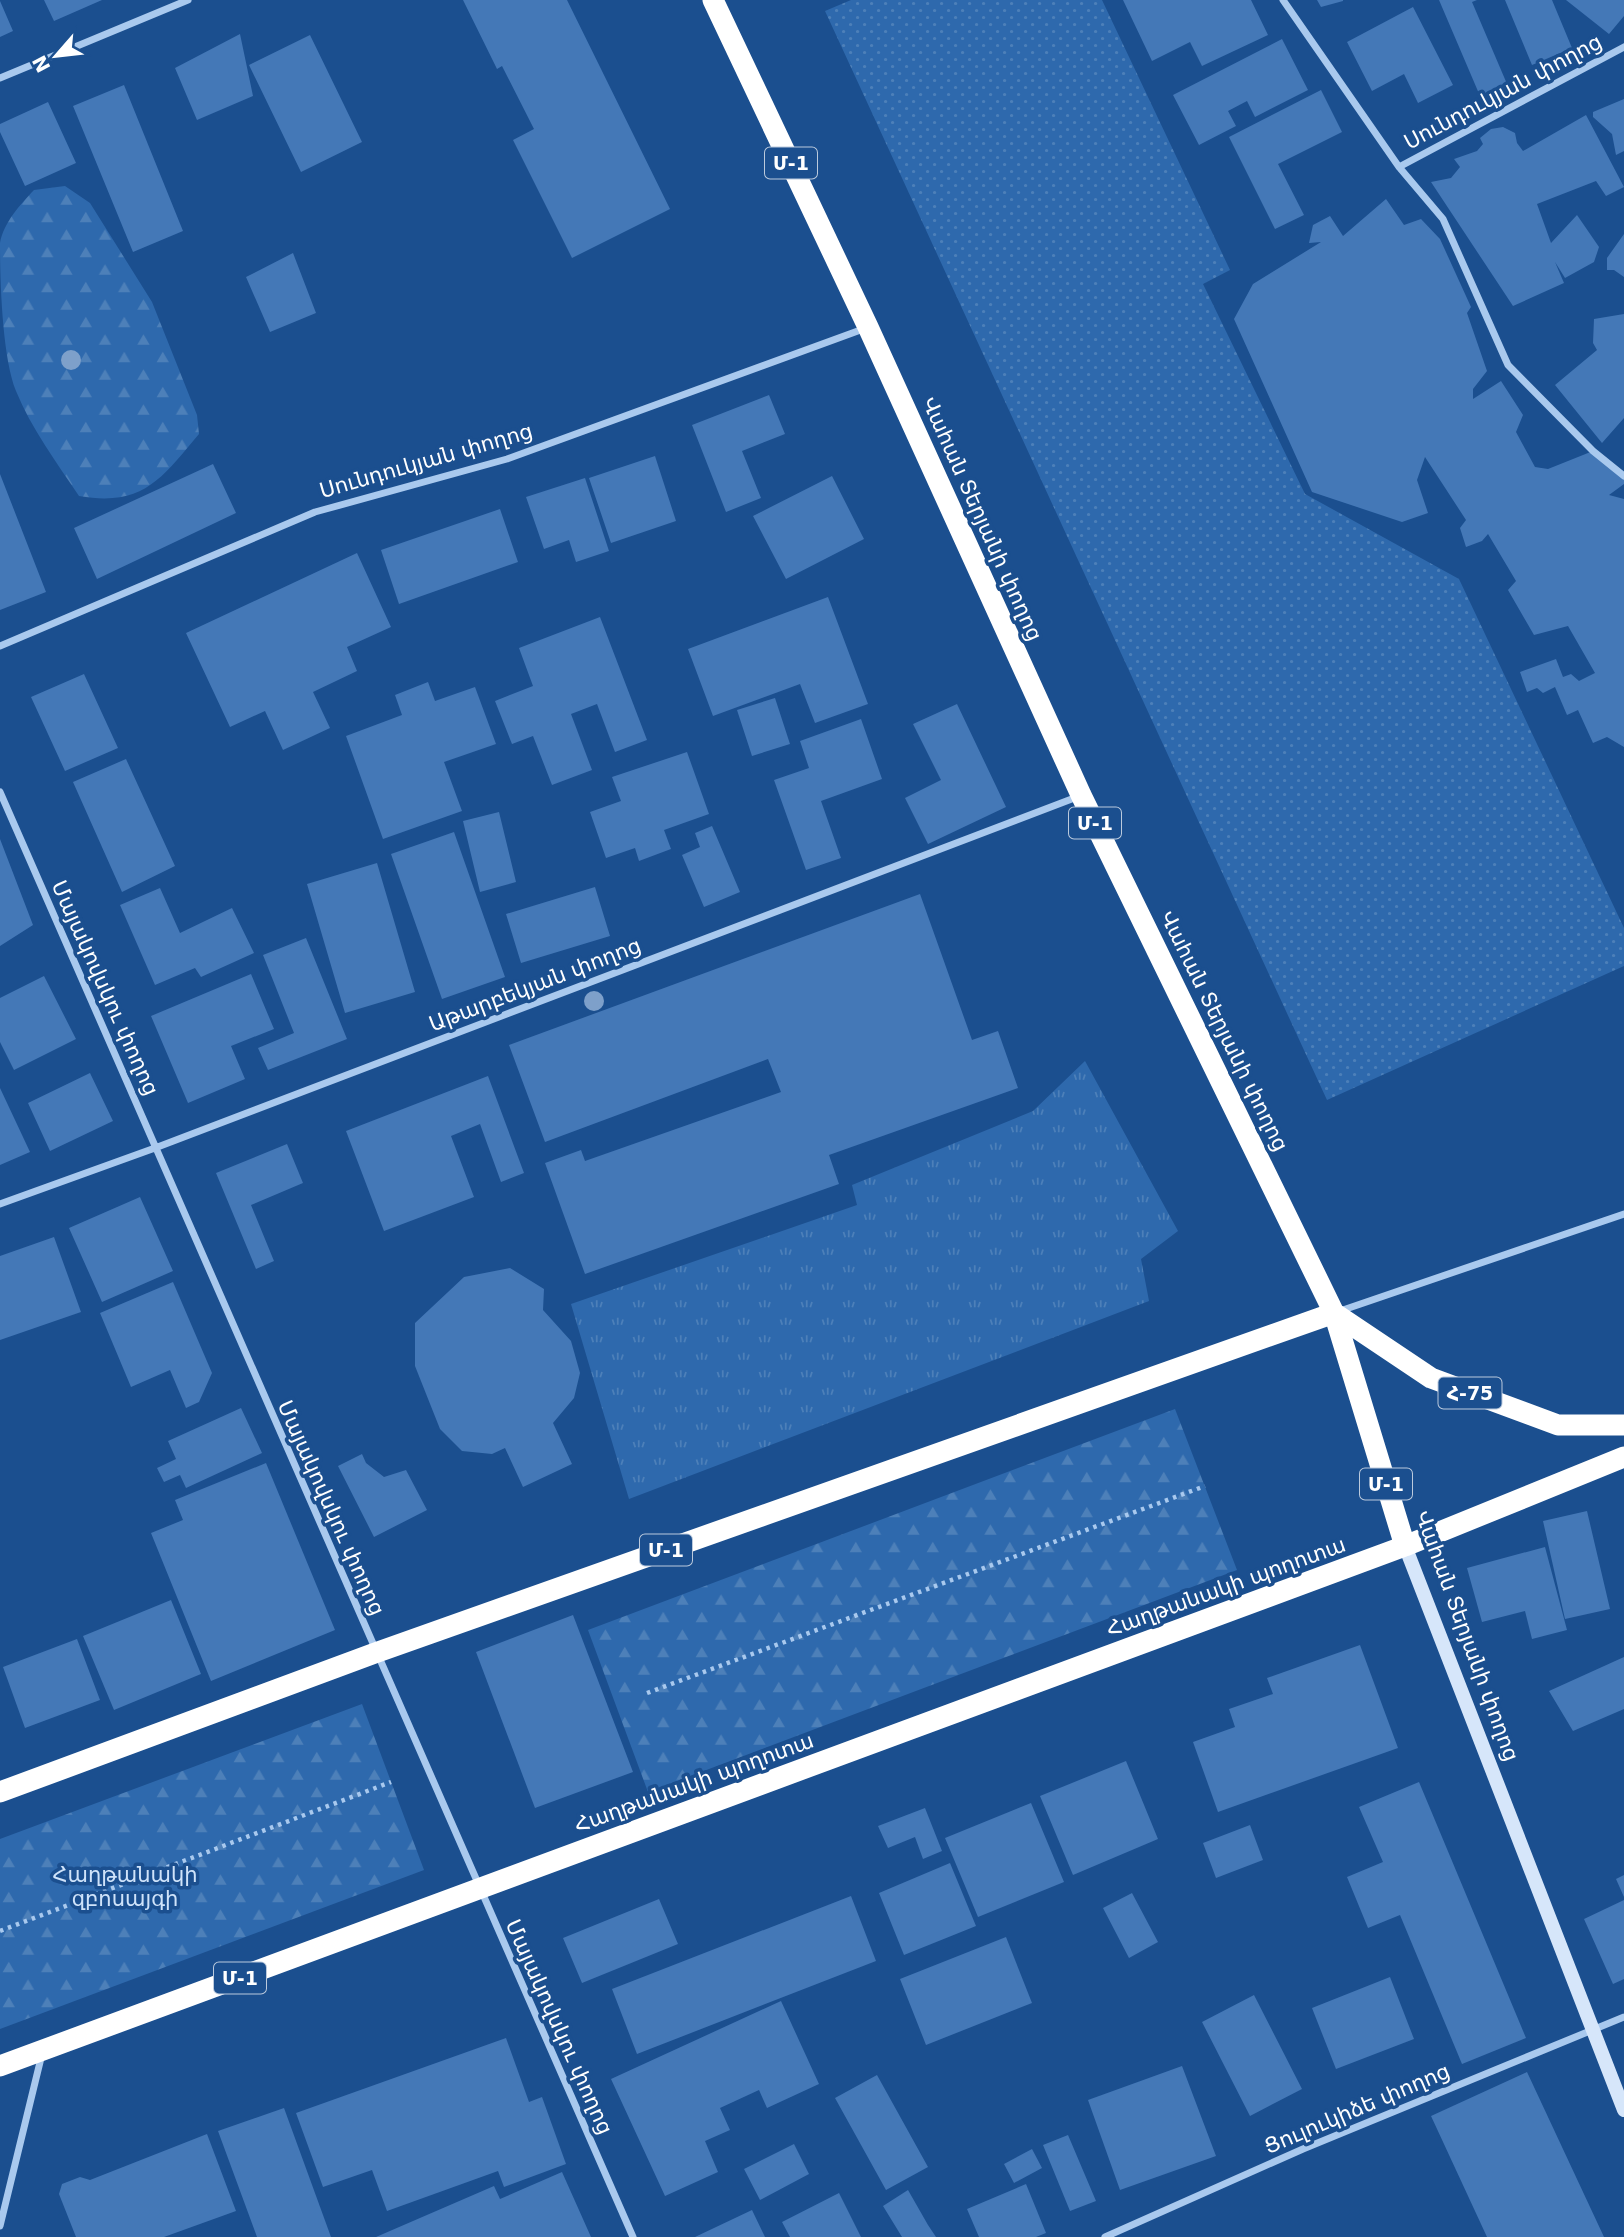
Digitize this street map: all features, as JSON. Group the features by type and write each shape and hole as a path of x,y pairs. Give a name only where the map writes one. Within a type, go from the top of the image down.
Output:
{"highway":[{"name":"Վահան Տերյանի փողոց","path":"713,0 868,327 1081,795 1334,1313 1405,1546"},
{"name":"Հ-75","path":"1334,1313 1432,1378 1558,1425 1624,1425"},
{"name":"Մ-1","path":"0,1792 375,1653 1334,1313"},
{"name":"Հաղթանակի պողոտա","path":"0,2066 1405,1546 1624,1457"}],"street":[{"path":"0,78 188,0"},
{"path":"1283,0 1399,167 1443,219 1508,365 1593,451 1624,476"},
{"name":"Սունդուկյան փողոց","path":"1399,167 1624,47"},
{"name":"Սունդուկյան փողոց","path":"0,646 315,512 507,459 868,327"},
{"name":"Մայակովսկու փողոց","path":"0,792 633,2237"},
{"name":"Աթարբեկյան փողոց","path":"0,1204 155,1148 1081,795"},
{"path":"1334,1313 1624,1214"},
{"name":"Վահան Տերյանի փողոց","path":"1405,1546 1591,2031 1624,2110"},
{"name":"Ցուլուկիձե փողոց","path":"1105,2237 1303,2149 1624,2017"},
{"path":"0,2226 43,2050"}],"path":[{"path":"647,1693 1205,1486"},
{"path":"0,1931 391,1782"}],"green space":[{"path":"851,0 1102,0 1230,270 1203,284 1305,494 1459,579 1624,928 1624,966 1327,1100 825,11"},
{"path":"65,186 90,203 152,302 197,415 199,434 173,464 149,486 119,497 79,496 29,418 11,376 1,297 2,235 13,214 34,190"},
{"path":"1085,1061 1178,1231 1141,1259 1149,1301 629,1499 571,1304 857,1205 852,1185 1033,1111"},
{"path":"1175,1409 1237,1570 648,1792 588,1630"},
{"name":"Հաղթանակի զբոսայգի","path":"362,1704 424,1870 0,2029 0,1839"}],"building":[{"path":"44,0 102,0 54,21"},
{"path":"463,0 567,0 670,209 572,258 513,140 534,129 502,66 497,69"},
{"path":"1123,0 1251,0 1268,35 1202,66 1190,42 1152,61"},
{"path":"1317,0 1343,0 1343,1 1321,7"},
{"path":"1439,0 1477,0 1472,2 1510,91 1483,103"},
{"path":"1505,0 1552,0 1572,48 1532,65"},
{"path":"1566,0 1624,0 1624,16 1609,34"},
{"path":"0,1 13,31 0,37"},
{"path":"1413,7 1453,85 1418,103 1404,74 1372,91 1347,42"},
{"path":"240,34 253,96 197,120 175,68"},
{"path":"310,35 362,142 301,172 249,65"},
{"path":"1282,39 1308,90 1255,117 1247,101 1228,111 1236,126 1199,145 1173,95"},
{"path":"124,85 183,231 133,252 73,106"},
{"path":"1321,90 1342,132 1278,164 1304,215 1275,229 1229,137"},
{"path":"1624,99 1624,151 1616,155 1612,134 1593,117 1593,112"},
{"path":"48,102 76,163 25,186 0,132 0,124"},
{"path":"1586,115 1624,187 1606,196 1596,181 1537,204 1551,243 1577,215 1599,247 1594,262 1565,278 1555,262 1564,283 1513,306 1431,182 1451,178 1460,167 1454,159 1477,151 1483,144 1480,138 1491,129 1503,127 1515,133 1517,143 1523,151"},
{"path":"1386,199 1404,225 1421,219 1440,239 1471,307 1467,313 1487,371 1473,389 1473,399 1501,381 1523,415 1516,432 1535,467 1548,469 1593,451 1624,476 1624,484 1609,495 1624,499 1624,747 1607,737 1593,743 1578,710 1567,715 1555,687 1543,693 1537,688 1527,692 1520,672 1556,659 1563,677 1571,674 1579,681 1595,673 1568,626 1534,635 1508,590 1516,581 1488,534 1482,541 1466,547 1460,528 1466,520 1425,457 1417,480 1428,513 1402,522 1312,492 1234,319 1253,284 1321,242 1309,243 1313,225 1330,216 1343,236"},
{"path":"1624,234 1624,277 1614,270 1607,270 1607,258"},
{"path":"293,253 316,313 270,332 246,277"},
{"path":"1624,314 1624,418 1602,443 1555,385 1597,350 1593,343 1594,319"},
{"path":"769,395 785,434 742,451 761,498 726,512 692,425"},
{"path":"655,456 676,521 611,543 589,478"},
{"path":"213,464 236,513 97,579 74,528"},
{"path":"0,474 46,592 0,610"},
{"path":"832,476 864,539 786,579 753,516"},
{"path":"585,478 609,551 576,562 569,540 544,549 526,497"},
{"path":"500,509 518,562 399,604 381,550"},
{"path":"357,553 391,627 347,647 357,671 313,692 330,728 283,750 265,711 230,727 186,633"},
{"path":"828,597 868,704 815,723 800,684 713,716 688,649"},
{"path":"600,617 647,740 615,752 597,704 571,714 592,770 552,785 533,736 512,744 495,701 533,686 519,648"},
{"path":"84,674 118,748 65,771 31,697"},
{"path":"428,682 435,701 475,687 496,744 444,762 462,811 383,839 346,736 402,715 395,695"},
{"path":"775,698 790,744 752,756 737,710"},
{"path":"957,704 1006,807 928,844 905,798 941,780 913,724"},
{"path":"861,719 882,779 821,801 841,858 806,870 774,780 809,768 800,741"},
{"path":"687,752 709,814 664,830 671,849 639,861 635,848 606,858 590,812 621,801 612,777"},
{"path":"126,759 175,866 122,892 73,782"},
{"path":"499,812 516,882 480,892 463,821"},
{"path":"712,826 740,892 704,907 682,855 700,847 695,833"},
{"path":"454,832 505,977 442,999 391,854"},
{"path":"0,839 33,925 0,946"},
{"path":"377,863 415,992 345,1013 307,884"},
{"path":"595,887 610,936 521,963 506,914"},
{"path":"160,888 180,933 232,908 254,953 201,977 195,968 155,985 120,905"},
{"path":"920,894 972,1040 998,1031 1018,1088 829,1155 839,1184 585,1274 545,1163 581,1150 585,1161 781,1092 768,1059 545,1142 509,1045"},
{"path":"306,938 347,1039 268,1070 258,1048 294,1033 263,955"},
{"path":"251,974 274,1029 231,1046 245,1079 188,1103 151,1016"},
{"path":"44,976 76,1039 14,1070 0,1042 0,998"},
{"path":"90,1073 113,1121 50,1151 28,1103"},
{"path":"488,1076 524,1173 501,1182 480,1124 451,1136 474,1197 384,1231 346,1131"},
{"path":"0,1088 30,1152 0,1165"},
{"path":"287,1144 303,1183 251,1205 274,1261 256,1269 216,1173"},
{"path":"140,1197 173,1271 102,1302 69,1228"},
{"path":"54,1237 81,1312 0,1340 0,1256"},
{"path":"510,1268 544,1289 543,1310 571,1341 580,1373 574,1398 553,1423 572,1464 523,1487 505,1448 492,1454 462,1451 440,1429 415,1366 415,1323 464,1277"},
{"path":"173,1282 212,1373 199,1402 186,1408 170,1370 131,1387 100,1313"},
{"path":"241,1408 262,1453 186,1488 180,1475 164,1482 157,1468 176,1459 168,1441"},
{"path":"362,1454 366,1463 384,1477 406,1470 427,1510 374,1537 338,1466"},
{"path":"266,1463 335,1630 211,1681 151,1533 183,1520 175,1500"},
{"path":"1587,1511 1610,1609 1565,1619 1543,1521"},
{"path":"1545,1547 1567,1630 1532,1639 1525,1611 1482,1622 1467,1568"},
{"path":"171,1600 201,1674 114,1710 83,1636"},
{"path":"573,1615 633,1772 535,1808 476,1652"},
{"path":"77,1639 100,1700 25,1728 3,1667"},
{"path":"1360,1645 1398,1748 1218,1812 1193,1742 1235,1727 1229,1709 1273,1694 1267,1678"},
{"path":"1624,1657 1624,1709 1573,1731 1549,1691"},
{"path":"1126,1761 1158,1839 1073,1875 1040,1796"},
{"path":"1419,1782 1526,2038 1462,2064 1400,1915 1368,1928 1347,1877 1383,1862 1359,1807"},
{"path":"1031,1803 1064,1882 978,1917 945,1838"},
{"path":"925,1808 942,1851 923,1859 915,1837 888,1848 878,1826"},
{"path":"1250,1825 1263,1860 1216,1878 1203,1843"},
{"path":"950,1863 976,1926 904,1955 879,1893"},
{"path":"1624,1875 1624,1897 1616,1879"},
{"path":"1132,1893 1158,1942 1129,1958 1103,1908"},
{"path":"851,1896 876,1961 637,2054 612,1989"},
{"path":"659,1899 678,1944 582,1983 563,1938"},
{"path":"1624,1900 1624,1979 1613,1984 1584,1919"},
{"path":"1006,1937 1032,2003 926,2045 900,1979"},
{"path":"1390,1977 1414,2039 1336,2069 1312,2008"},
{"path":"1254,1995 1302,2089 1250,2116 1202,2022"},
{"path":"781,2001 819,2084 767,2108 759,2090 720,2108 730,2130 705,2141 718,2172 665,2196 611,2079"},
{"path":"506,2038 529,2102 542,2097 566,2164 504,2187 498,2171 387,2211 372,2170 323,2187 296,2113"},
{"path":"1182,2066 1216,2156 1120,2190 1088,2100"},
{"path":"1527,2072 1604,2237 1487,2237 1431,2116"},
{"path":"877,2075 928,2167 886,2190 835,2098"},
{"path":"284,2108 331,2237 257,2237 218,2131"},
{"path":"207,2134 236,2211 164,2237 76,2237 59,2194 62,2184 80,2177 90,2180"},
{"path":"1068,2135 1096,2201 1070,2211 1043,2145"},
{"path":"794,2144 809,2174 760,2200 744,2169"},
{"path":"1032,2149 1042,2168 1014,2183 1004,2164"},
{"path":"562,2172 591,2237 376,2237 494,2186 500,2199"},
{"path":"1026,2184 1046,2233 1036,2237 979,2237 967,2209"},
{"path":"908,2190 936,2237 902,2237 883,2206"},
{"path":"839,2193 861,2237 790,2237 782,2222"},
{"path":"752,2210 765,2237 695,2237"}]}
